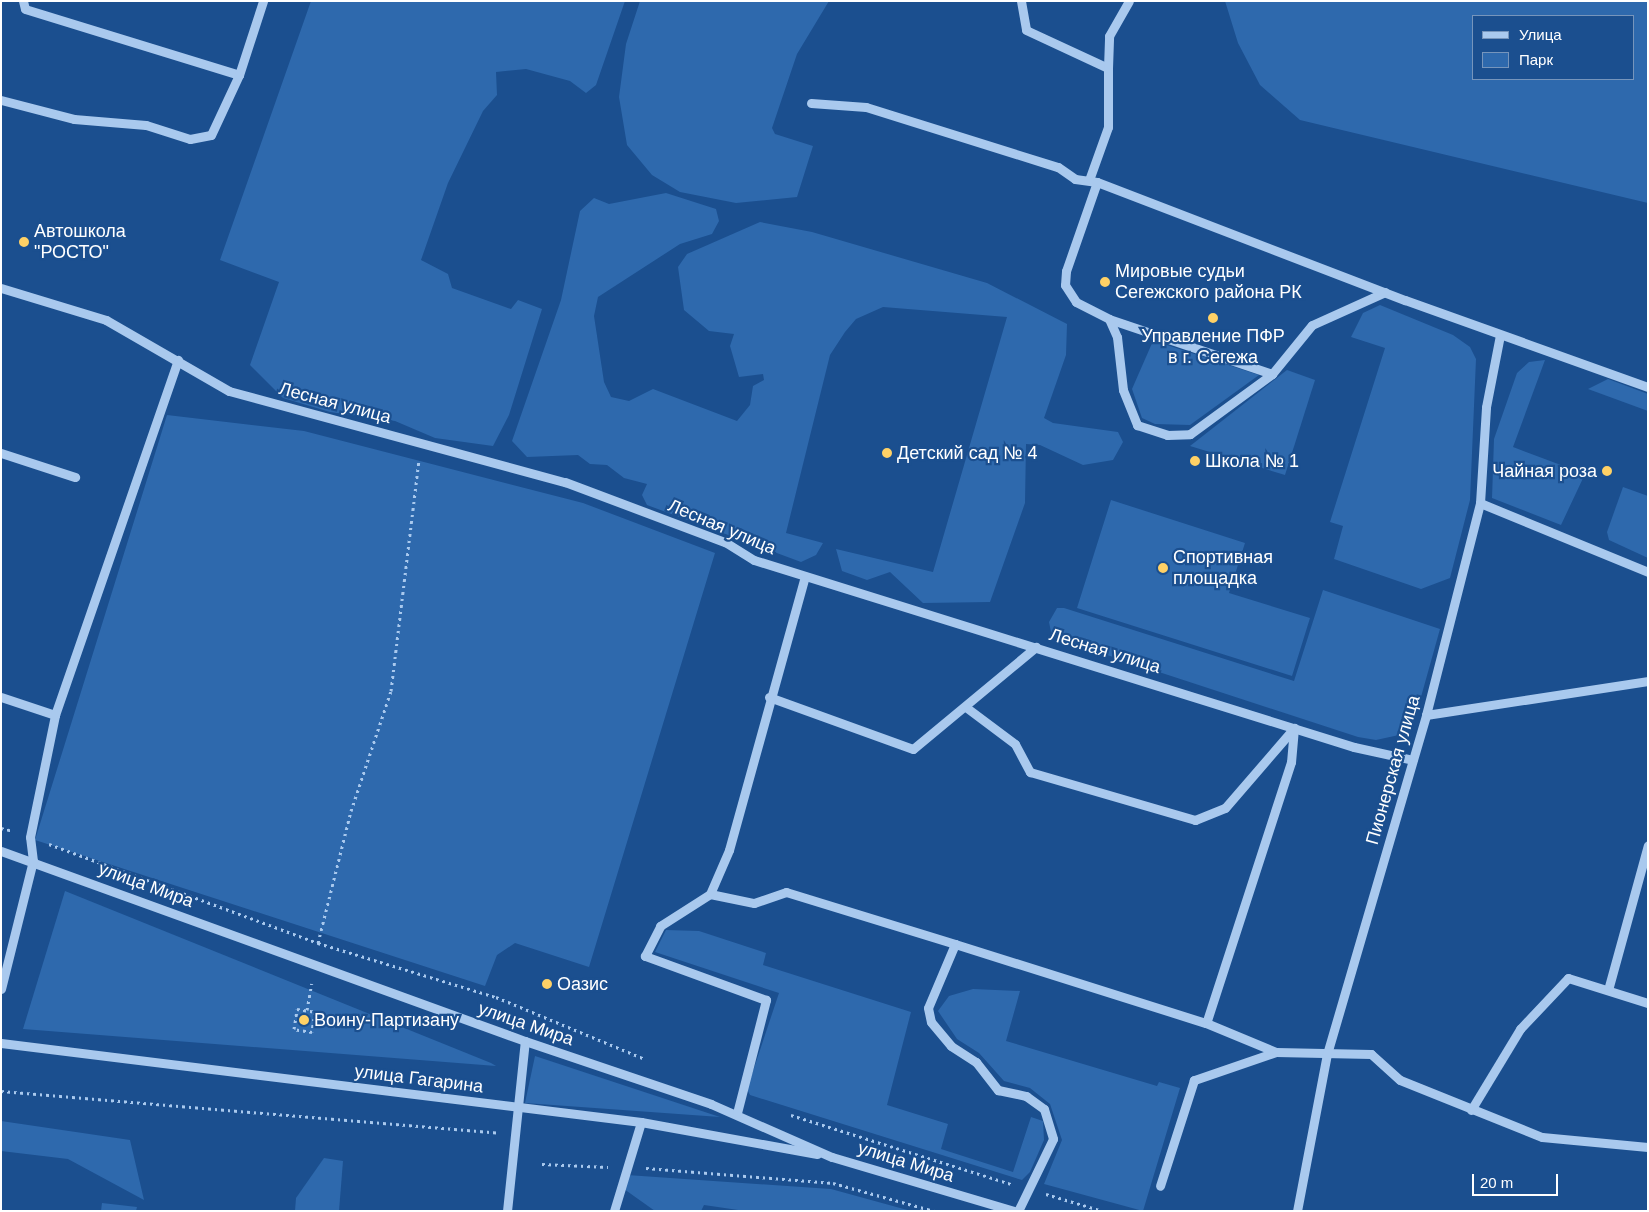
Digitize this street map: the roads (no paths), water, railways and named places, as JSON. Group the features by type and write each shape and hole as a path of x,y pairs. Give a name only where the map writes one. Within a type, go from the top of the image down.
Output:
{"street":[{"path":"23,1 25,9 239,75"},
{"path":"1,100 74,119 146,125 190,139 211,135 239,75 263,1"},
{"path":"1021,1 1026,30 1108,68"},
{"path":"1129,1 1109,36 1108,127 1065,284 1076,302 1109,319 1272,374"},
{"path":"811,103 866,108 1093,181 1500,335 1648,387"},
{"name":"Лесная улица","path":"1,288 106,320 229,391 565,482 726,542 754,560 1294,728 1414,760"},
{"path":"1109,319 1117,337 1128,406 1137,425 1151,431 1190,434 1272,374 1312,325 1385,292"},
{"name":"Пионерская улица","path":"1297,1211 1327,1054 1414,760 1480,503 1486,407 1500,335"},
{"path":"1,989 33,861 30,837 55,715 178,360"},
{"path":"1,453 75,478"},
{"path":"1480,503 1648,572"},
{"path":"737,1114 766,1000 645,956 660,926 710,894 728,850 769,698 805,576"},
{"path":"769,698 913,750 967,708 1036,647"},
{"path":"1426,715 1648,681"},
{"path":"1,697 55,715"},
{"path":"967,708 1015,744 1030,772 1195,820 1225,808 1294,728"},
{"path":"1206,1024 1291,762 1294,728"},
{"path":"1608,990 1648,845"},
{"name":"улица Мира","path":"1,851 33,861 525,1042 737,1114 832,1157 1014,1211"},
{"path":"710,894 754,903 786,892 1206,1024 1276,1052 1371,1054 1400,1080 1542,1137 1648,1148"},
{"path":"955,944 928,1008 931,1022 951,1046 976,1062 998,1090 1026,1096 1044,1109 1053,1139 1018,1211"},
{"path":"1471,1110 1520,1029 1568,978 1648,1003"},
{"path":"507,1211 525,1042"},
{"name":"улица Гагарина","path":"1,1043 641,1122 832,1157"},
{"path":"1160,1186 1194,1080 1276,1052"},
{"path":"614,1211 641,1122"}],"place":[{"name":"Автошкола \"РОСТО\"","path":"24,242"},
{"name":"Мировые судьи Сегежского района РК","path":"1105,282"},
{"name":"Управление ПФР в г. Сегежа","path":"1213,318"},
{"name":"Детский сад № 4","path":"887,453"},
{"name":"Школа № 1","path":"1195,461"},
{"name":"Чайная роза","path":"1607,471"},
{"name":"Спортивная площадка","path":"1163,568"},
{"name":"Оазис","path":"547,984"},
{"name":"Воину-Партизану","path":"304,1020"}]}
